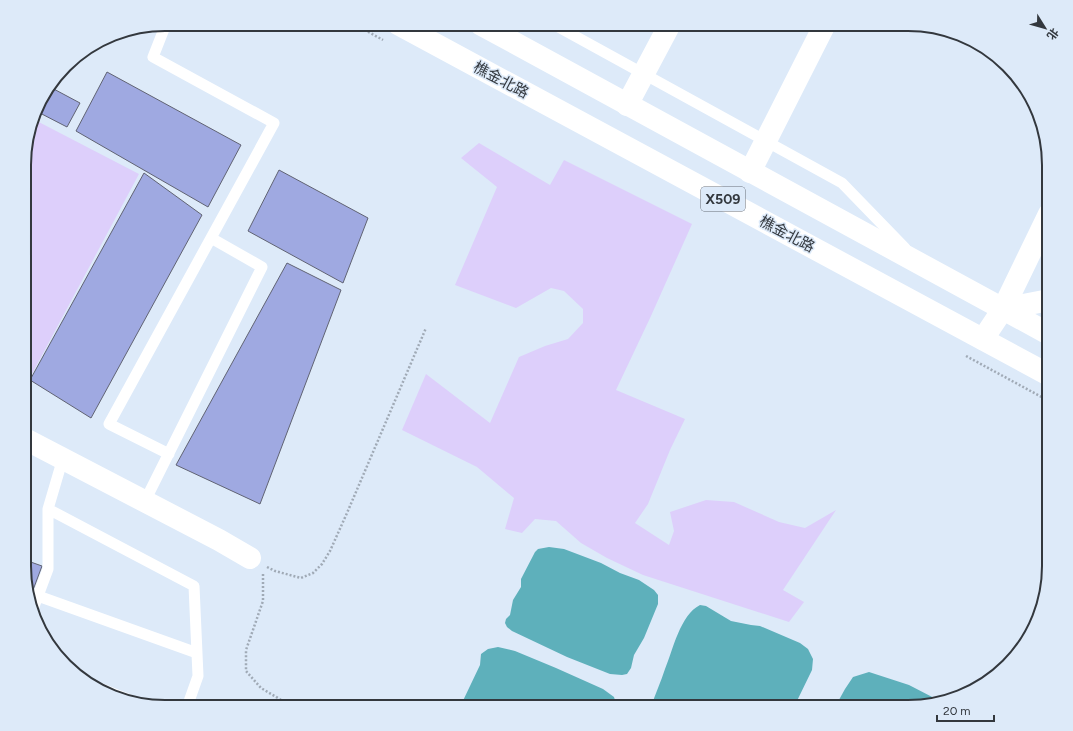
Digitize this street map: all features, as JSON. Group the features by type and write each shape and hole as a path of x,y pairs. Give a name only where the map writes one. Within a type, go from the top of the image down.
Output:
{"main road":[{"name":"樵金北路","path":"411,31 1042,371"},
{"name":"X509","path":"503,31 626,105 1042,330"},
{"path":"626,105 666,31"},
{"path":"750,172 821,31"},
{"path":"983,339 1003,309 1042,228"},
{"path":"1003,309 1042,301"},
{"path":"31,441 219,540 250,558"}],"lane":[{"path":"163,31 153,57 274,123 109,424 169,454"},
{"path":"565,31 842,183 921,264"},
{"path":"145,501 262,267 211,238"},
{"path":"36,601 48,568 48,510 63,458"},
{"path":"48,510 194,586 198,676 189,700"},
{"path":"38,596 197,653"}],"path":[{"path":"250,558 276,571 301,578 313,573 322,564 330,551 347,513 426,328"},
{"path":"250,558 264,575 264,601 246,650 246,671 261,688 281,700"}],"shaded area":[{"path":"38,122 139,174 31,376 31,165 32,147"},
{"path":"479,143 550,185 564,160 692,224 616,390 685,419 670,450 648,504 635,523 669,545 674,531 670,512 706,500 734,502 779,522 805,528 836,510 783,590 804,602 789,622 643,575 607,558 581,543 556,521 535,519 522,533 505,529 514,498 477,467 402,430 426,374 490,423 519,357 545,346 568,339 583,323 583,309 564,291 551,288 516,308 455,285 497,187 461,158"}],"water":[{"path":"549,547 564,549 601,563 620,573 639,580 654,590 658,595 658,604 644,638 634,655 631,668 627,674 610,674 567,657 512,631 507,627 505,623 506,619 510,615 513,600 521,587 521,579 535,552 538,549"},
{"path":"700,605 706,606 731,621 760,626 800,643 808,649 813,659 812,670 797,700 654,700 674,643 682,625 693,610"},
{"path":"498,647 515,651 603,689 614,697 615,700 463,700 480,665 481,654 488,649"},
{"path":"869,672 909,685 933,697 908,700 839,700 853,677"}],"building":[{"path":"107,72 241,145 208,207 76,131"},
{"path":"55,89 80,103 67,127 41,114"},
{"path":"279,170 368,218 343,283 248,231"},
{"path":"144,173 202,215 91,418 31,381"},
{"path":"287,263 341,290 260,504 176,465"},
{"path":"31,562 42,566 33,589"}]}
